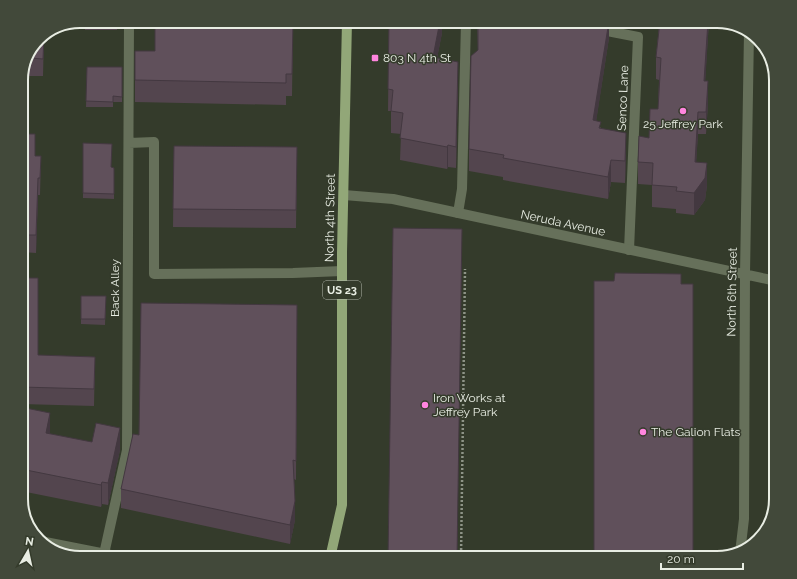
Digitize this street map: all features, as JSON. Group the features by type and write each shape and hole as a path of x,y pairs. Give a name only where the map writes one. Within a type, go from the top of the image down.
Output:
{"main road":[{"name":"North 4th Street","path":"332,551 342,505 342,271 347,28"}],"street":[{"name":"Back Alley","path":"105,551 127,450 129,28"},
{"path":"458,213 462,189 466,28"},
{"name":"Senco Lane","path":"586,28 638,37 629,250"},
{"name":"North 6th Street","path":"741,545 744,519 745,274 749,39"},
{"path":"129,143 154,142 154,274 293,273 342,271"},
{"name":"Neruda Avenue","path":"344,195 393,199 769,279"},
{"path":"54,544 89,551"}],"path":[{"path":"461,551 465,269"}],"building":[{"path":"155,28 293,28 292,74 286,74 286,83 135,80 135,51 155,51"},
{"path":"389,28 439,28 433,57 458,62 456,147 448,145 447,147 400,138 403,113 391,111 393,90 388,89"},
{"path":"478,28 608,28 593,120 601,122 599,128 626,133 625,161 611,160 608,177 503,158 504,155 469,149 471,56 478,50"},
{"name":"25 Jeffrey Park","path":"659,28 708,28 704,81 708,81 706,112 698,112 695,162 707,163 705,178 694,193 676,191 677,187 652,185 653,163 638,162 639,136 649,138 650,109 658,109 661,58 656,57"},
{"path":"44,43 43,59 33,58"},
{"path":"87,67 122,67 122,97 113,96 113,102 86,101"},
{"path":"28,134 35,134 35,156 41,156 40,178 38,178 36,235 28,235"},
{"path":"83,143 112,144 111,167 114,168 114,194 83,193"},
{"path":"174,146 297,147 296,210 173,209"},
{"name":"Iron Works at Jeffrey Park","path":"393,228 462,229 457,551 388,551"},
{"name":"The Galion Flats","path":"615,273 681,274 681,284 693,284 693,551 594,551 594,281 614,281"},
{"path":"28,278 38,278 38,355 95,357 94,389 28,387"},
{"path":"81,296 106,296 105,319 81,319"},
{"path":"141,303 297,305 296,461 293,460 295,501 290,525 121,489 133,434 139,435"},
{"path":"28,408 50,413 46,433 92,442 96,423 120,428 108,483 102,482 101,485 28,470"}],"place":[{"name":"803 N 4th St","path":"375,58"},
{"name":"25 Jeffrey Park","path":"683,111"},
{"name":"Iron Works at Jeffrey Park","path":"425,405"},
{"name":"The Galion Flats","path":"643,432"}]}
